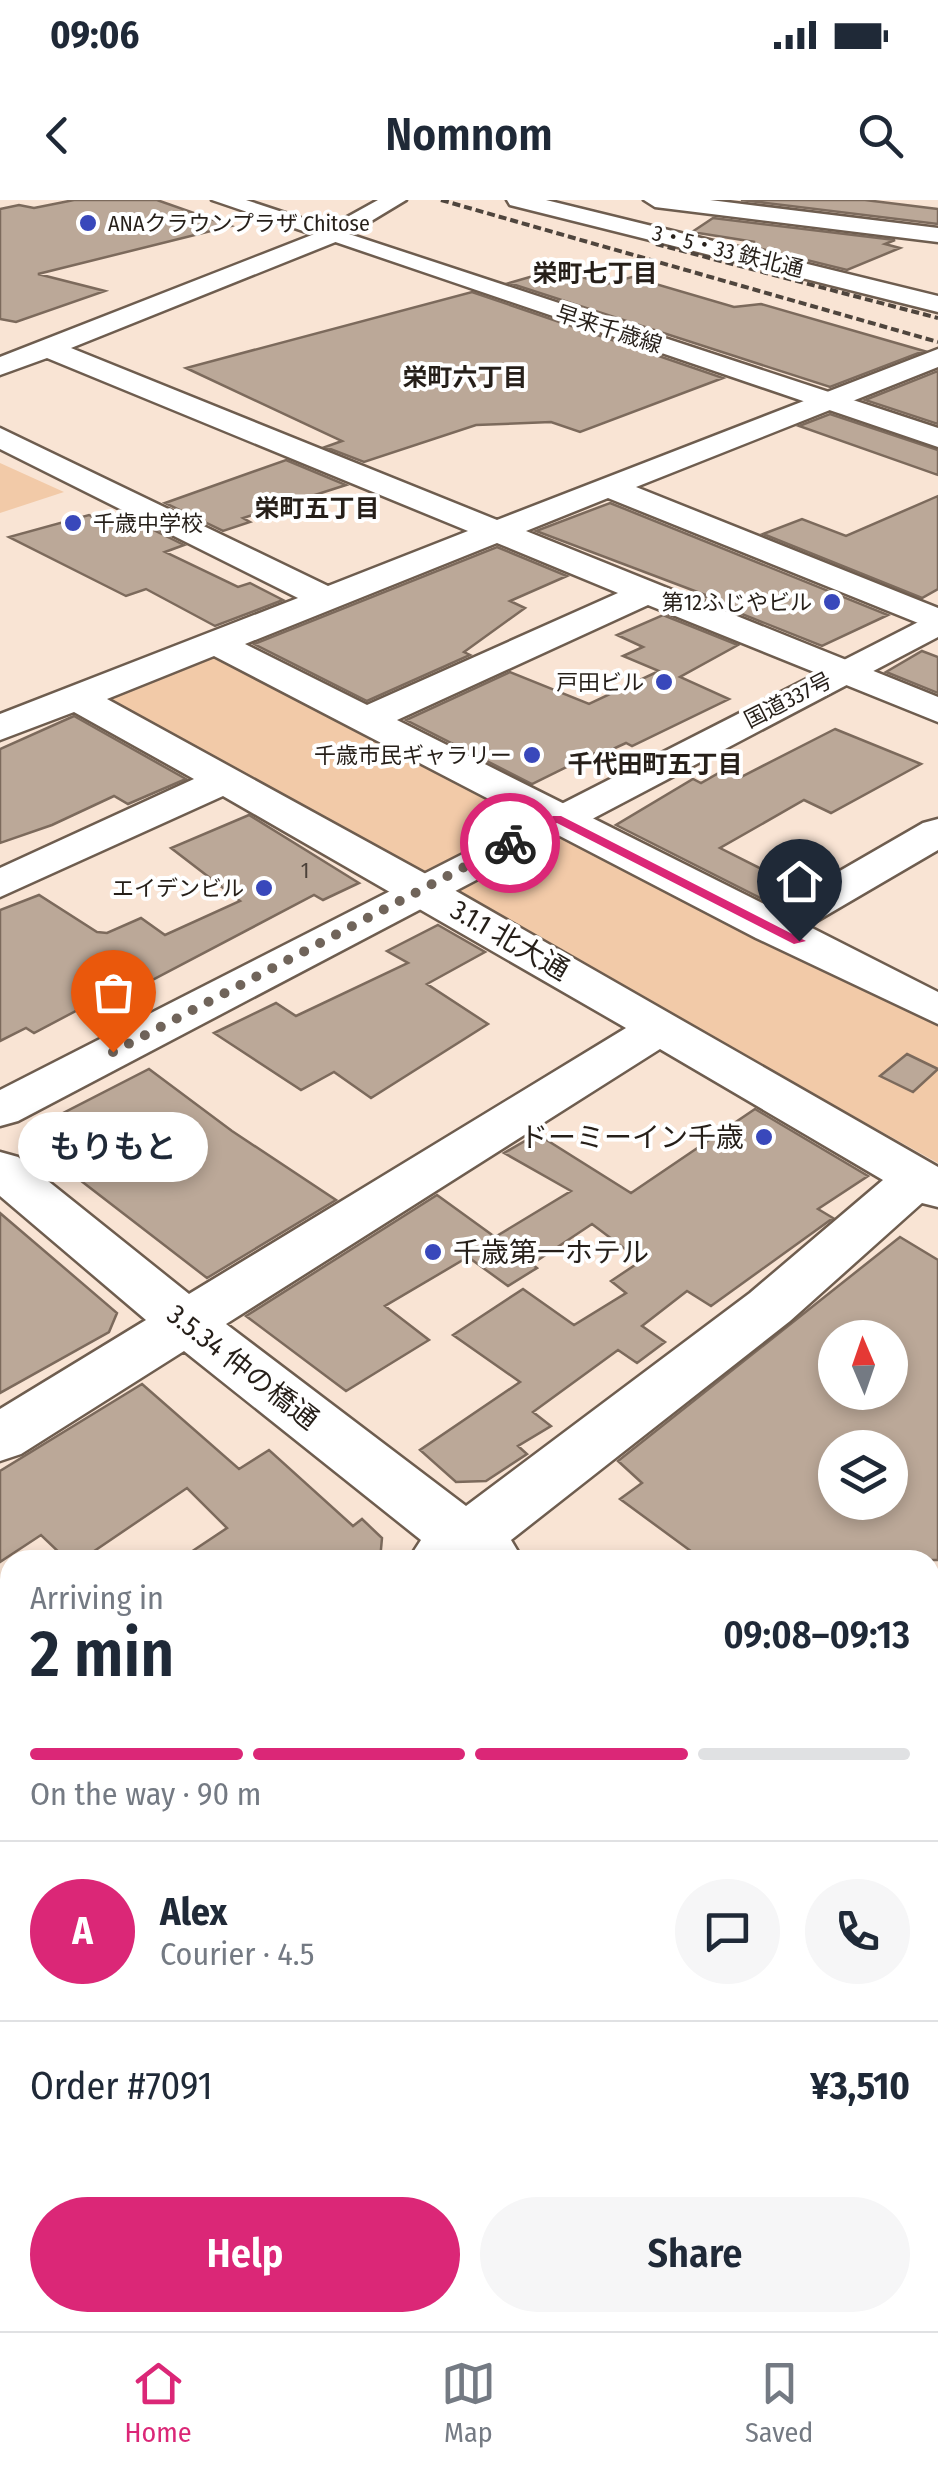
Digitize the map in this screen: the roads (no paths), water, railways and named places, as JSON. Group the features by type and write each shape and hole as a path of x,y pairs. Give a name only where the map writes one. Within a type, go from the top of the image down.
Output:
{"main road":[{"name":"早来千歳線","path":"223,200 938,438"},
{"path":"0,367 330,236 395,200"},
{"name":"3・5・33 鉄北通","path":"518,200 938,304"},
{"path":"594,218 619,200"},
{"path":"656,200 938,236"},
{"path":"750,256 835,222 860,200"},
{"path":"49,349 938,711"},
{"path":"0,728 936,357"},
{"path":"0,437 323,597"},
{"path":"605,486 938,622"},
{"path":"365,720 638,589 684,563 740,540"},
{"name":"国道337号","path":"0,1110 420,888 938,622"},
{"path":"214,642 772,929 938,1010"},
{"name":"3.1.1 北大通","path":"77,698 420,888 928,1184"},
{"path":"0,884 224,780"},
{"path":"772,929 938,832"},
{"path":"0,1438 661,1027"},
{"name":"3.5.34 仲の橋通","path":"0,1168 460,1550"},
{"path":"470,1550 928,1184"}],"railway":[{"path":"441,200 938,342"},
{"path":"656,244 938,318"}],"place":[{"name":"ANAクラウンプラザ Chitose","path":"88,223"},
{"name":"千歳中学校","path":"73,523"},
{"name":"第12ふじやビル","path":"832,602"},
{"name":"戸田ビル","path":"664,682"},
{"name":"千歳市民ギャラリー","path":"532,755"},
{"name":"エイデンビル","path":"264,888"},
{"name":"もりもと","path":"113,1052"},
{"name":"ドーミーイン千歳","path":"764,1137"},
{"name":"千歳第一ホテル","path":"433,1252"}],"district":[{"name":"栄町七丁目","path":"595,274"},
{"name":"栄町六丁目","path":"465,378"},
{"name":"栄町五丁目","path":"317,509"},
{"name":"千代田町五丁目","path":"655,765"}]}
